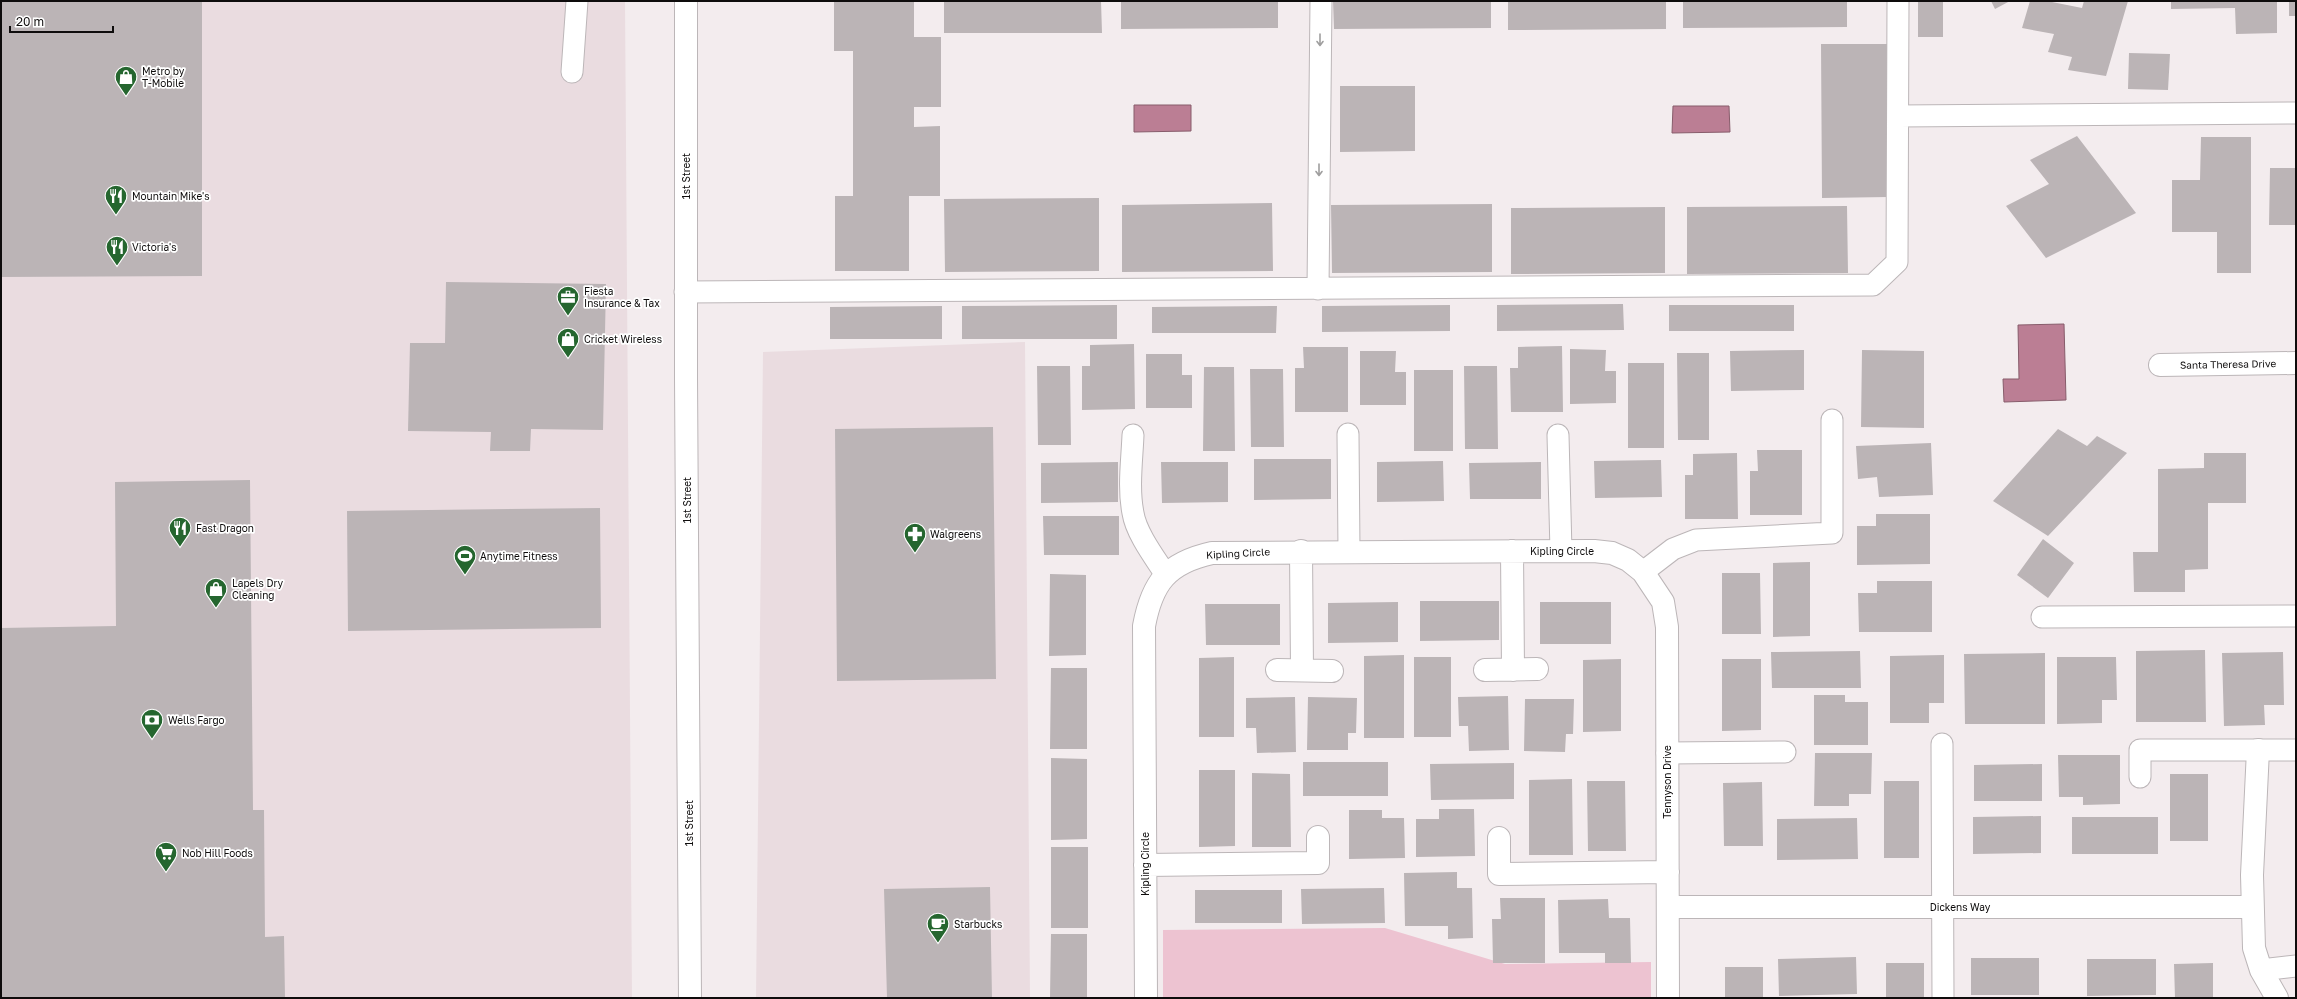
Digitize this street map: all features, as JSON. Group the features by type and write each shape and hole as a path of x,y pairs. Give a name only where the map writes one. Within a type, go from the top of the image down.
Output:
{"street":[{"name":"1st Street","path":"686,1 690,998"},
{"name":"Santa Theresa Drive","path":"2160,365 2296,363"},
{"name":"Kipling Circle","path":"1146,998 1144,626 1149,601 1166,575 1189,559 1212,553 1301,551 1561,551 1612,553 1628,560 1643,572"},
{"path":"1301,551 1302,670"},
{"path":"1512,551 1513,670"},
{"name":"Tennyson Drive","path":"1643,572 1663,602 1667,627 1668,998"},
{"path":"1486,670 1537,669"},
{"path":"1277,670 1332,671"},
{"path":"2258,750 2251,907 2254,948 2261,970 2277,998"},
{"path":"1145,865 1318,863 1318,837"},
{"path":"1499,838 1499,874 1668,872"},
{"name":"Dickens Way","path":"1668,907 2251,907"}],"lane":[{"path":"572,72 577,1"},
{"path":"1318,289 1321,1"},
{"path":"686,292 1873,285 1897,262 1898,1"},
{"path":"1898,116 2296,112"},
{"path":"1643,572 1674,549 1696,540 1832,533 1832,420"},
{"path":"1348,434 1349,551"},
{"path":"1133,435 1131,489 1133,514 1148,547 1166,575"},
{"path":"1558,435 1561,551"},
{"path":"2042,617 2296,616"},
{"path":"1942,744 1943,998"},
{"path":"2140,777 2140,750 2296,750"},
{"path":"1667,753 1785,752"},
{"path":"2261,970 2296,966"}],"shaded area":[{"path":"1,1 625,1 632,998 1,998"},
{"path":"1134,105 1191,105 1191,131 1134,132"},
{"path":"1673,106 1729,106 1730,132 1672,133"},
{"path":"2064,324 2066,400 2004,402 2003,379 2019,379 2018,325"},
{"path":"1025,342 1030,998 756,998 763,352"},
{"path":"1385,928 1505,964 1651,962 1651,998 1163,998 1163,930"}],"building":[{"path":"1,1 202,1 202,276 1,277"},
{"path":"834,1 914,1 914,37 941,37 941,107 914,107 914,127 940,126 940,196 909,196 909,271 835,271 835,196 853,196 853,51 834,51"},
{"path":"944,1 1101,1 1102,33 944,33"},
{"path":"1121,1 1278,1 1278,28 1121,29"},
{"path":"1333,1 1491,1 1491,28 1334,29"},
{"path":"1508,1 1666,1 1666,29 1508,30"},
{"path":"1683,1 1847,1 1847,27 1683,28"},
{"path":"1918,1 1943,1 1943,37 1918,37"},
{"path":"1991,1 2010,1 1995,9"},
{"path":"2030,1 2047,1 2082,8 2084,1 2128,1 2106,76 2068,70 2072,57 2048,52 2054,34 2022,28"},
{"path":"2171,1 2277,1 2277,33 2236,34 2235,8 2171,9"},
{"path":"2289,1 2296,1 2296,16 2289,16"},
{"path":"1821,44 1887,44 1888,197 1822,198"},
{"path":"2129,53 2170,54 2168,90 2128,89"},
{"path":"1340,86 1415,86 1415,151 1340,152"},
{"path":"2077,136 2136,213 2046,258 2006,206 2049,184 2030,160"},
{"path":"2201,137 2251,137 2251,273 2217,273 2217,232 2172,232 2172,180 2200,180"},
{"path":"2270,168 2296,168 2296,225 2269,225"},
{"path":"1099,198 1099,271 945,272 944,199"},
{"path":"1272,203 1273,271 1122,272 1122,205"},
{"path":"1492,204 1492,272 1332,273 1331,205"},
{"path":"1847,206 1848,273 1687,274 1687,207"},
{"path":"1665,207 1665,273 1511,274 1511,208"},
{"path":"446,282 606,284 603,430 531,429 530,451 490,451 491,432 408,431 410,343 445,343"},
{"path":"1623,304 1624,330 1497,331 1497,305"},
{"path":"1117,305 1117,339 962,339 962,306"},
{"path":"1450,305 1450,331 1322,332 1322,306"},
{"path":"1669,305 1794,305 1794,331 1669,331"},
{"path":"942,306 942,339 830,339 830,307"},
{"path":"1277,306 1276,333 1152,333 1152,307"},
{"path":"1134,344 1135,409 1082,410 1082,366 1090,366 1090,345"},
{"path":"1562,346 1563,412 1511,412 1510,368 1518,368 1518,347"},
{"path":"1303,347 1348,347 1348,412 1295,412 1295,368 1304,368"},
{"path":"1570,349 1606,350 1605,371 1616,371 1616,403 1570,404"},
{"path":"1804,350 1804,390 1731,391 1730,351"},
{"path":"1862,350 1924,351 1924,428 1861,427"},
{"path":"1360,351 1396,351 1395,372 1406,372 1406,405 1360,405"},
{"path":"1677,353 1709,353 1709,440 1678,440"},
{"path":"1146,354 1182,354 1182,375 1192,375 1192,408 1146,408"},
{"path":"1628,363 1664,363 1664,448 1628,448"},
{"path":"1037,366 1070,366 1071,445 1038,445"},
{"path":"1464,366 1497,366 1498,449 1465,449"},
{"path":"1204,367 1234,367 1235,451 1203,451"},
{"path":"1250,369 1283,369 1284,447 1251,447"},
{"path":"1414,370 1453,370 1453,451 1414,451"},
{"name":"Walgreens","path":"993,427 996,679 837,681 835,429"},
{"path":"2058,429 2087,446 2097,436 2127,453 2048,536 1993,501"},
{"path":"1931,443 1933,495 1879,497 1877,477 1858,479 1856,446"},
{"path":"1757,450 1802,450 1802,515 1750,515 1750,471 1758,471"},
{"path":"1737,453 1738,519 1685,519 1685,475 1693,475 1693,454"},
{"path":"2204,453 2246,453 2246,503 2208,503 2208,569 2185,570 2185,592 2134,592 2133,552 2158,552 2158,469 2204,468"},
{"path":"1254,459 1331,459 1331,499 1254,500"},
{"path":"1661,460 1662,497 1595,498 1594,461"},
{"path":"1443,461 1444,501 1377,502 1377,462"},
{"path":"1118,462 1118,502 1041,503 1041,463"},
{"path":"1161,462 1228,462 1228,502 1162,503"},
{"path":"1541,462 1541,499 1470,499 1469,463"},
{"path":"250,480 253,810 264,810 265,937 284,936 285,998 1,998 1,628 116,626 115,482"},
{"path":"600,508 601,628 348,631 347,511"},
{"path":"1876,514 1930,514 1930,564 1857,565 1857,526 1876,526"},
{"path":"1043,516 1119,516 1119,555 1044,555"},
{"path":"2043,539 2074,563 2048,598 2017,575"},
{"path":"1810,562 1810,636 1773,637 1773,563"},
{"path":"1722,573 1760,573 1761,634 1722,634"},
{"path":"1050,574 1086,575 1086,655 1049,656"},
{"path":"1877,581 1932,581 1932,632 1859,632 1858,593 1877,593"},
{"path":"1420,601 1499,601 1499,640 1420,641"},
{"path":"1398,602 1398,642 1328,643 1328,603"},
{"path":"1540,602 1611,602 1611,644 1540,644"},
{"path":"1205,604 1280,604 1280,645 1206,645"},
{"path":"2205,650 2206,722 2136,722 2136,651"},
{"path":"1860,651 1861,688 1772,688 1771,652"},
{"path":"2283,652 2284,705 2264,705 2265,725 2224,726 2222,653"},
{"path":"2045,653 2045,724 1965,724 1964,654"},
{"path":"1404,655 1404,738 1364,738 1364,656"},
{"path":"1944,655 1944,703 1929,703 1929,723 1890,723 1890,656"},
{"path":"1234,657 1234,737 1199,737 1199,658"},
{"path":"1414,657 1451,657 1451,737 1414,737"},
{"path":"2057,657 2116,657 2117,700 2102,700 2102,723 2057,724"},
{"path":"1621,659 1621,731 1583,732 1583,660"},
{"path":"1722,659 1761,659 1761,730 1722,731"},
{"path":"1051,668 1087,668 1087,749 1050,749"},
{"path":"1814,695 1845,695 1845,702 1868,702 1868,745 1814,745"},
{"path":"1508,696 1509,750 1469,751 1468,726 1459,726 1458,697"},
{"path":"1295,697 1296,752 1257,753 1256,728 1246,728 1246,698"},
{"path":"1308,697 1357,698 1356,733 1348,733 1348,750 1307,750"},
{"path":"1525,699 1574,699 1573,734 1566,734 1565,752 1524,751"},
{"path":"1815,753 1872,753 1871,794 1849,794 1849,806 1814,806"},
{"path":"2058,755 2120,755 2120,804 2083,805 2083,797 2059,797"},
{"path":"1051,758 1087,759 1087,839 1051,840"},
{"path":"1303,762 1388,762 1388,796 1303,796"},
{"path":"1514,763 1514,799 1431,800 1430,764"},
{"path":"2042,764 2042,801 1974,801 1974,765"},
{"path":"1199,770 1235,770 1235,846 1199,847"},
{"path":"1252,773 1290,774 1291,847 1252,847"},
{"path":"2170,774 2208,774 2208,841 2170,841"},
{"path":"1572,779 1573,855 1529,855 1529,780"},
{"path":"1587,781 1625,781 1626,851 1588,851"},
{"path":"1884,781 1919,781 1919,858 1884,858"},
{"path":"1762,782 1763,846 1724,846 1723,783"},
{"path":"1439,809 1474,809 1475,856 1416,857 1416,819 1439,819"},
{"path":"1349,810 1382,810 1382,818 1404,818 1405,858 1349,859"},
{"path":"2041,816 2041,853 1973,854 1973,817"},
{"path":"2072,817 2158,817 2158,854 2072,854"},
{"path":"1857,818 1858,859 1777,860 1777,819"},
{"path":"1051,847 1088,847 1088,928 1051,928"},
{"path":"1457,872 1457,888 1472,888 1473,938 1448,939 1448,926 1405,926 1404,873"},
{"name":"Starbucks","path":"990,887 992,998 887,998 884,889"},
{"path":"1384,888 1385,923 1302,924 1301,889"},
{"path":"1195,890 1282,890 1282,923 1195,923"},
{"path":"1500,898 1545,898 1545,963 1493,963 1492,919 1501,919"},
{"path":"1608,899 1609,918 1630,918 1631,963 1605,963 1605,953 1559,953 1558,900"},
{"path":"1051,934 1087,934 1087,998 1050,998"},
{"path":"1856,957 1857,994 1779,996 1778,959"},
{"path":"1971,958 2039,958 2039,995 1971,995"},
{"path":"2087,959 2156,959 2156,995 2087,996"},
{"path":"1886,963 1924,963 1924,998 1886,998"},
{"path":"2213,963 2213,998 2175,998 2174,964"},
{"path":"1725,967 1763,967 1763,998 1725,998"}],"place":[{"name":"Metro by T-Mobile","path":"126,96"},
{"name":"Mountain Mike's","path":"116,216"},
{"name":"Victoria's","path":"117,266"},
{"name":"Fiesta Insurance & Tax","path":"568,316"},
{"name":"Cricket Wireless","path":"568,358"},
{"name":"Fast Dragon","path":"180,548"},
{"name":"Walgreens","path":"915,554"},
{"name":"Anytime Fitness","path":"465,576"},
{"name":"Lapels Dry Cleaning","path":"216,608"},
{"name":"Wells Fargo","path":"152,740"},
{"name":"Nob Hill Foods","path":"166,872"},
{"name":"Starbucks","path":"938,944"}]}
